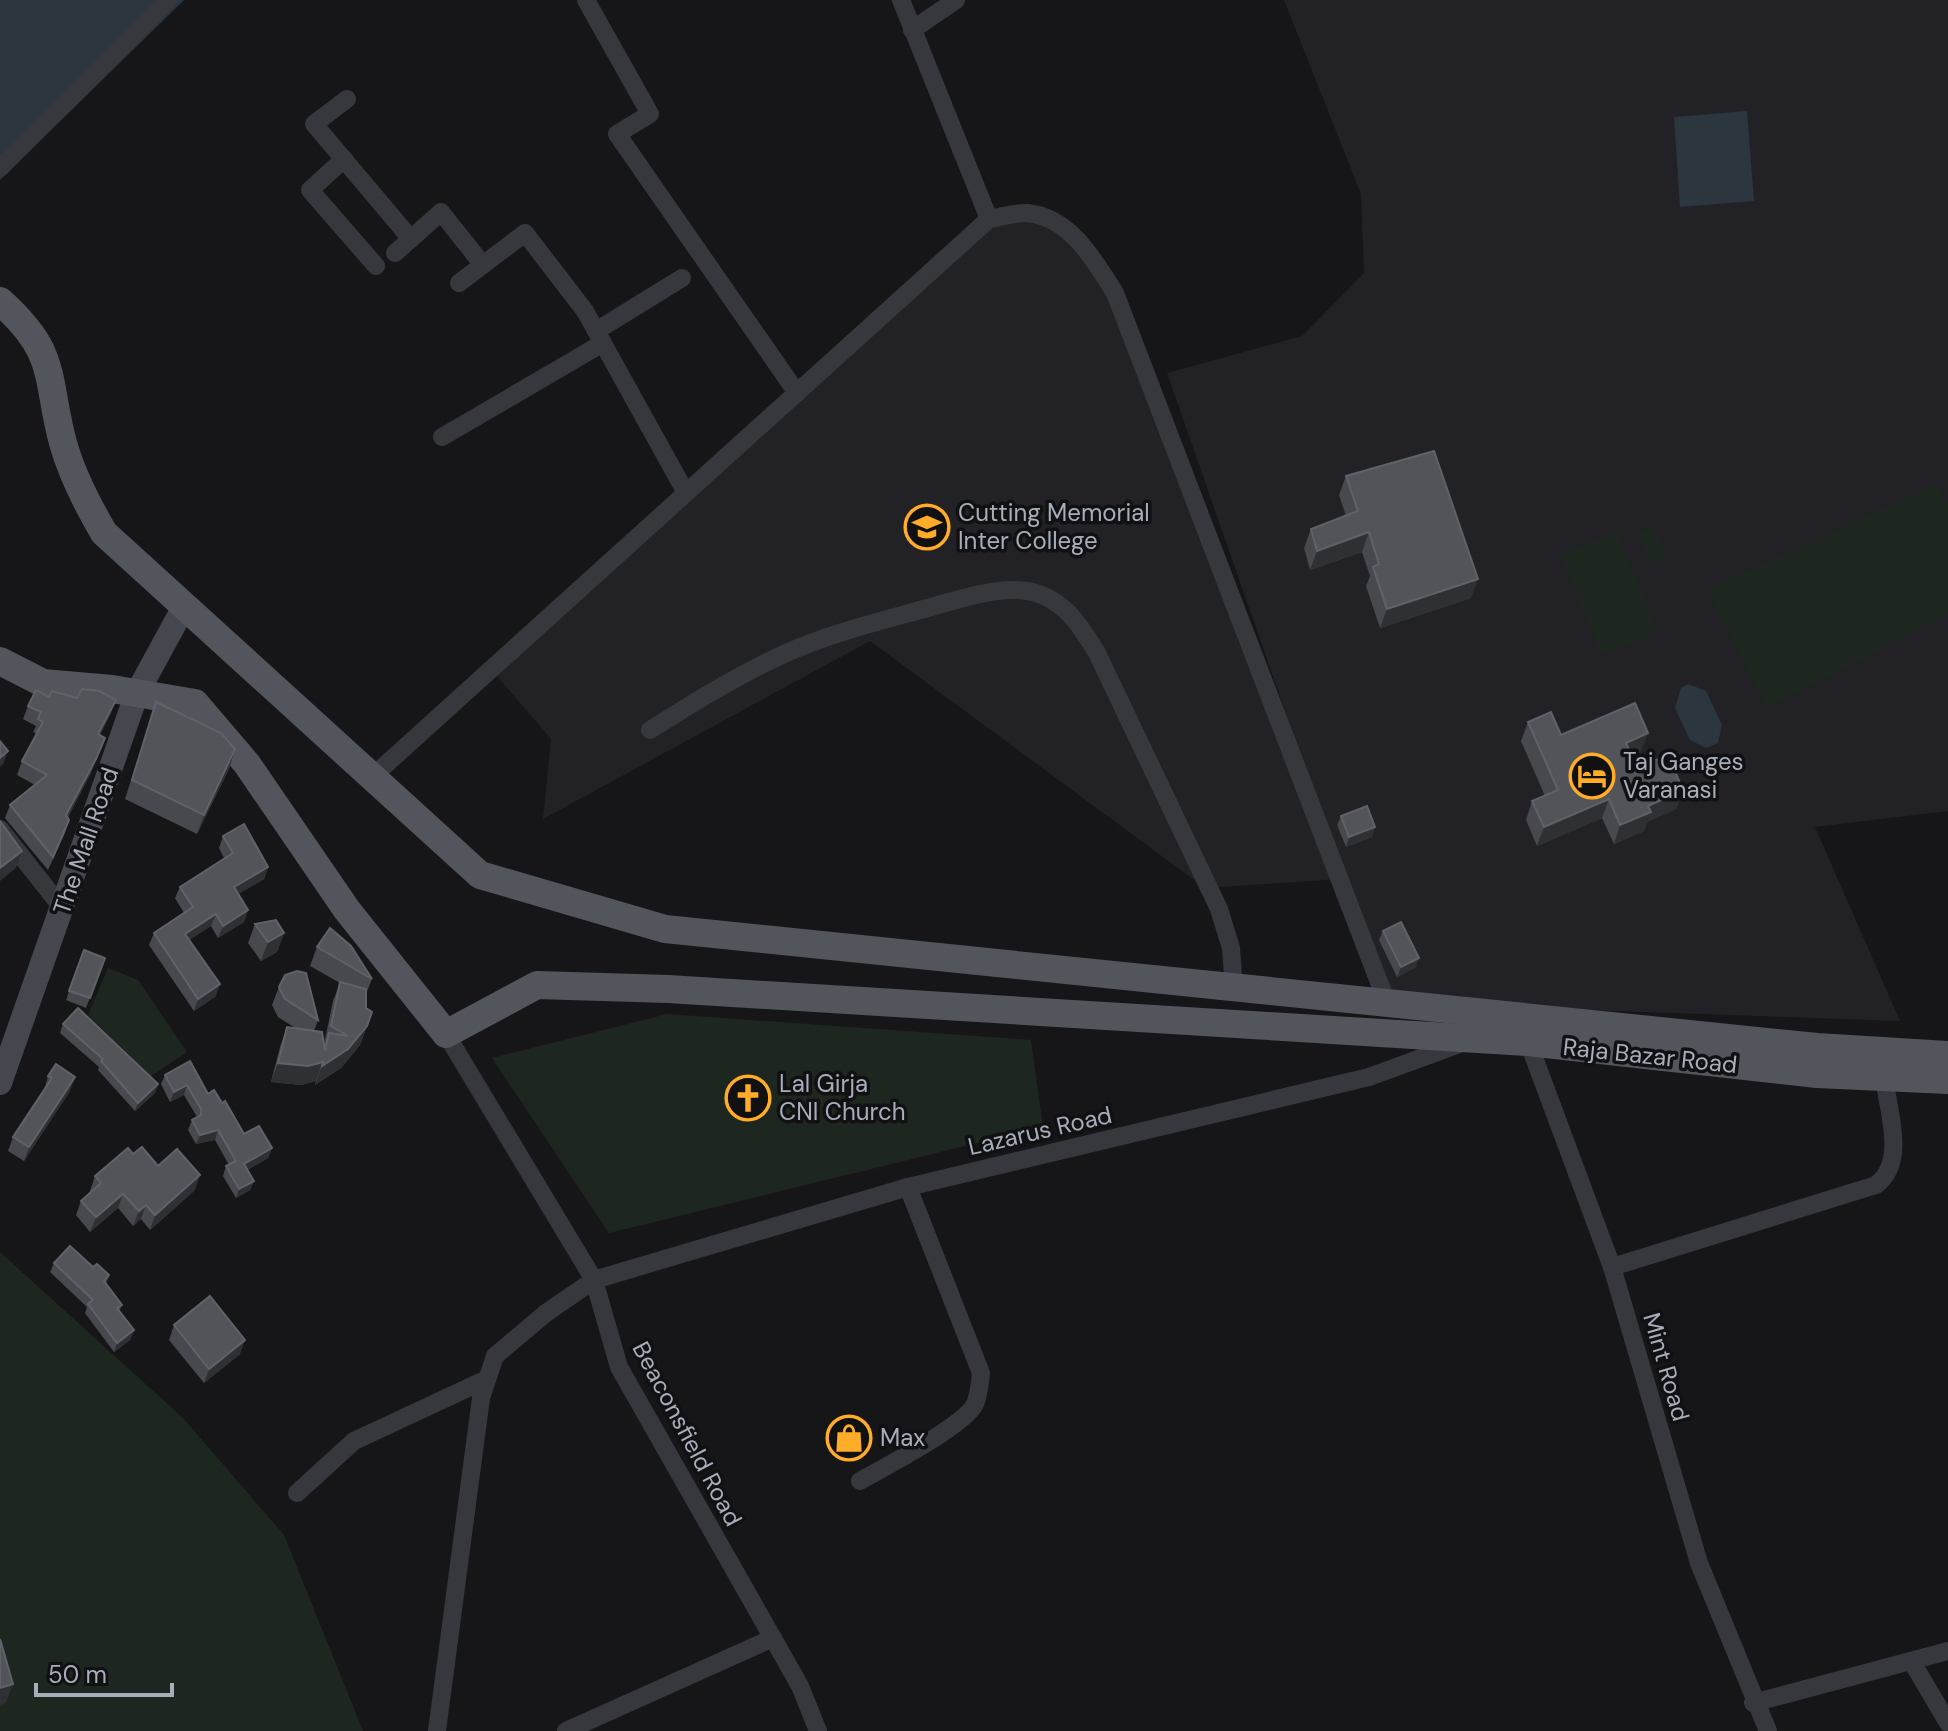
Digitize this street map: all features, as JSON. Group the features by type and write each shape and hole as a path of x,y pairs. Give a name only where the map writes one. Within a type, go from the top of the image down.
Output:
{"main road":[{"name":"Raja Bazar Road","path":"0,301 24,322 50,370 63,443 84,498 104,533 480,875 665,929 1471,1011 1523,1029 1817,1074 1948,1080"},
{"path":"0,661 43,683 195,703 247,764 347,910 446,1034"},
{"name":"Raja Bazar Road","path":"446,1034 537,985 668,989 1470,1040 1523,1029 1948,1055"}],"street":[{"path":"0,168 168,0"},
{"path":"586,0 650,114 617,134 797,393"},
{"path":"901,0 989,219"},
{"path":"912,30 956,0"},
{"path":"347,99 314,124 411,239"},
{"path":"344,159 310,190 376,266"},
{"path":"395,253 441,212 483,265"},
{"path":"372,777 989,219 1027,213 1058,223 1088,250 1115,293 1387,1003"},
{"path":"459,283 525,233 555,270 600,337 686,493"},
{"path":"442,437 600,337 682,278"},
{"path":"650,730 742,675 784,654 855,628 976,595 1015,590 1038,593 1060,604 1080,625 1097,653 1219,909 1231,948 1234,988"},
{"name":"The Mall Road","path":"0,1083 137,693 185,605"},
{"path":"0,829 63,909"},
{"path":"1470,1040 1471,1011"},
{"name":"Mint Road","path":"1523,1029 1612,1267 1699,1563 1753,1703 1768,1731"},
{"name":"Beaconsfield Road","path":"446,1034 594,1280 619,1367 800,1686 818,1731"},
{"name":"Lazarus Road","path":"437,1731 481,1398 495,1356 546,1313 594,1280 908,1187 1369,1077 1470,1040"},
{"path":"1612,1267 1876,1185 1885,1179 1894,1157 1884,1077"},
{"path":"860,1481 945,1431 974,1407 978,1394 981,1373 908,1187"},
{"path":"297,1493 354,1441 487,1379"},
{"path":"566,1731 773,1638"},
{"path":"1753,1703 1948,1651"},
{"path":"1912,1662 1948,1723"}],"shaded area":[{"path":"0,0 184,0 0,180"},
{"path":"1284,0 1948,0 1948,811 1815,827 1900,1021 1387,1003 1167,373 1302,336 1364,273 1361,194"},
{"path":"1747,111 1754,201 1680,207 1674,117"},
{"name":"Cutting Memorial Inter College","path":"989,219 1058,223 1115,293 1341,879 1205,888 870,641 543,819 551,739 491,669"},
{"path":"1938,483 1948,508 1948,614 1767,708 1707,590"},
{"path":"1653,526 1667,558 1652,565 1638,533"},
{"path":"1616,532 1658,632 1602,655 1561,556"},
{"path":"1688,684 1706,691 1722,725 1718,743 1706,748 1690,740 1675,708 1681,688"},
{"path":"108,968 138,980 187,1052 151,1076 88,1015"},
{"path":"667,1014 1031,1040 1043,1127 609,1233 492,1058"},
{"path":"0,1252 183,1418 284,1535 363,1731 0,1731"}],"building":[{"path":"1434,451 1478,579 1387,609 1373,567 1379,564 1369,532 1317,551 1311,529 1358,511 1346,476"},
{"path":"82,689 99,691 116,700 98,734 105,738 66,815 69,820 53,857 10,805 47,775 22,761 43,722 38,719 41,712 28,706 36,690 49,697 52,691 77,698"},
{"path":"156,702 221,733 235,749 204,815 132,780"},
{"path":"1635,703 1648,733 1626,743 1637,768 1668,755 1683,790 1648,806 1651,812 1620,825 1609,799 1544,827 1532,801 1558,790 1528,722 1551,712 1561,735"},
{"path":"0,741 8,751 0,758"},
{"path":"1367,806 1375,827 1349,837 1341,816"},
{"path":"0,821 22,851 0,868"},
{"path":"244,824 268,867 234,887 248,910 223,926 216,914 185,934 220,984 198,999 154,933 193,907 180,887 233,853 223,836"},
{"path":"276,920 284,933 268,942 255,924"},
{"path":"1401,922 1419,958 1401,967 1383,931"},
{"path":"330,928 351,946 372,979 317,947"},
{"path":"84,950 105,958 90,998 69,991"},
{"path":"297,971 306,973 318,1020 285,999 279,987 285,975"},
{"path":"340,982 366,989 366,1008 372,1012 367,1026 348,1049 322,1066 323,1062 308,1066 278,1063 287,1027 322,1032 325,1051 329,1033 348,1036 331,1026"},
{"path":"78,1008 158,1084 138,1103 101,1061 103,1059 63,1024"},
{"path":"190,1061 208,1094 214,1090 222,1103 225,1101 244,1134 259,1126 272,1148 244,1164 254,1181 239,1189 226,1166 236,1161 218,1130 200,1135 192,1120 201,1115 201,1109 187,1085 174,1092 165,1075"},
{"path":"56,1064 75,1077 29,1147 13,1137 52,1078 48,1076"},
{"path":"142,1147 158,1166 177,1149 200,1175 155,1215 146,1205 139,1211 123,1194 96,1217 81,1201 101,1183 95,1176 128,1148 133,1154"},
{"path":"70,1246 93,1267 97,1264 109,1275 104,1281 122,1305 117,1308 134,1330 117,1343 88,1304 93,1300 54,1263"},
{"path":"210,1296 245,1340 209,1369 174,1325"},
{"path":"0,1639 13,1684 0,1688"}],"place":[{"name":"Cutting Memorial Inter College","path":"927,527"},
{"name":"Taj Ganges Varanasi","path":"1592,776"},
{"name":"Lal Girja CNI Church","path":"748,1098"},
{"name":"Max","path":"849,1438"}]}
